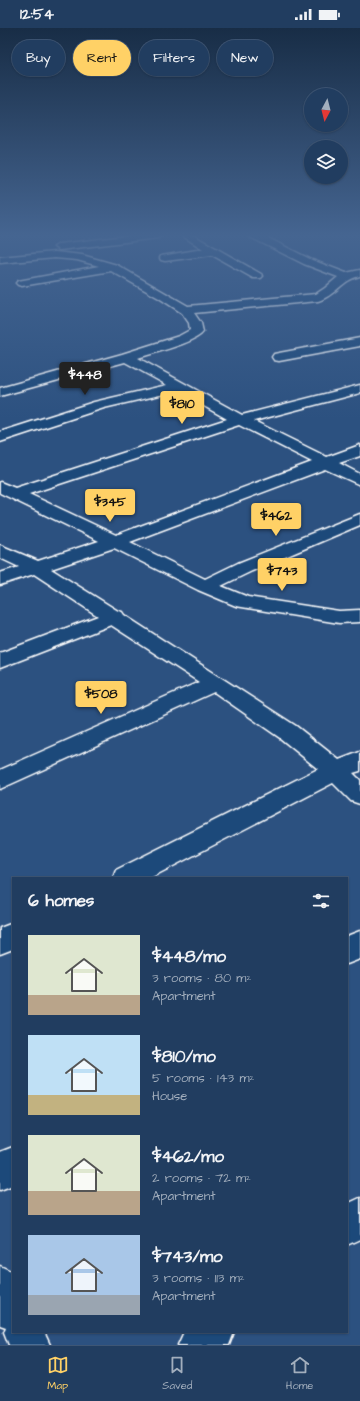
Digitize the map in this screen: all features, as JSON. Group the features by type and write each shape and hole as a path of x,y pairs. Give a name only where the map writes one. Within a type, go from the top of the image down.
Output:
{"street":[{"path":"0,392 127,357 184,339 197,332 195,323 186,310 167,296"},
{"path":"186,310 319,296"},
{"path":"279,357 360,342"},
{"path":"127,357 240,420 360,480"},
{"path":"0,437 99,405 180,386"},
{"path":"7,491 240,420 360,389"},
{"path":"0,579 115,542 360,450"},
{"path":"7,491 205,586 243,602 339,616 360,616"},
{"path":"205,586 245,567 360,519"},
{"path":"0,551 36,567 216,683 288,732 336,771 360,795"},
{"path":"0,661 114,616"},
{"path":"0,780 216,683"},
{"path":"128,877 336,771 360,761"},
{"path":"0,942 12,936"},
{"path":"348,951 360,943"},
{"path":"0,1172 12,1165"},
{"path":"348,1226 360,1216"},
{"path":"0,1285 12,1309"},
{"path":"24,1333 30,1345"},
{"path":"198,1345 214,1333"}]}
